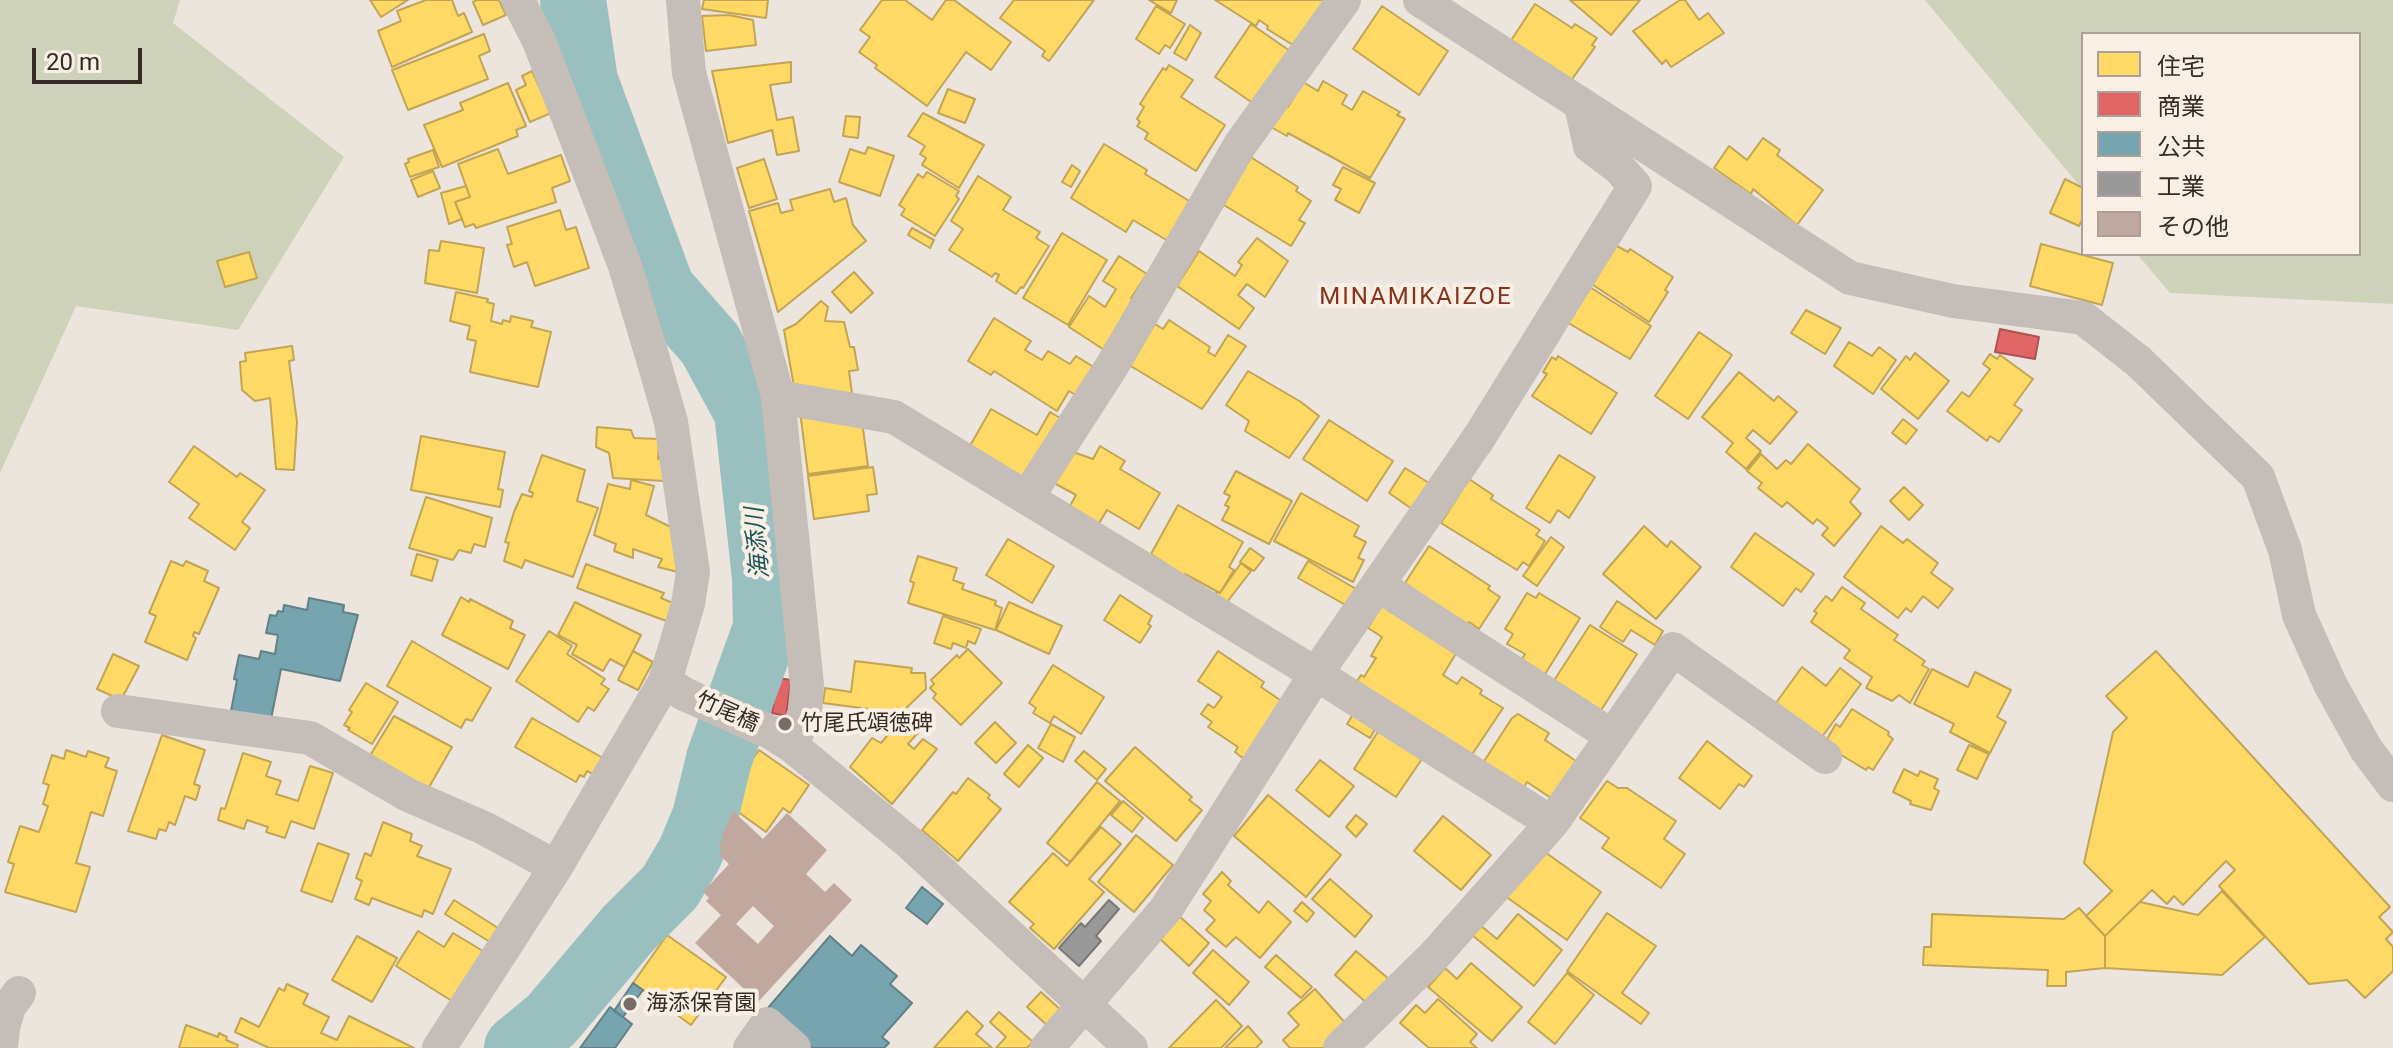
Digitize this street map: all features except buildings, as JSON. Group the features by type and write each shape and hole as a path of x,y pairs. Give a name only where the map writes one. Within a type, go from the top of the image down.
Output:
{"street":[{"path":"439,1048 674,687 693,572 671,422 625,266 539,41 518,0"},
{"path":"683,0 689,73 778,397 807,685 802,726 781,739"},
{"path":"1028,496 1112,366 1240,145 1344,0"},
{"path":"1420,0 1850,278 1953,301 2083,318 2138,361 2258,477 2285,550 2299,615 2358,736 2393,785"},
{"path":"1047,1048 1166,909 1316,674 1480,436 1635,186 1619,168 1590,146 1581,105"},
{"path":"778,397 894,417 1028,496 1552,823"},
{"path":"1378,585 1612,736"},
{"path":"1340,1048 1433,957 1552,823 1673,649 1825,757"},
{"name":"竹尾橋","path":"674,687 781,739 911,844 1131,1048"},
{"path":"118,711 310,738 408,795 484,828 556,867"},
{"path":"1,1048 9,1007 19,993"},
{"path":"750,1048 767,1024 794,1048"}],"green space":[{"path":"0,0 180,0 173,23 344,157 238,330 76,306 0,473"},
{"path":"1925,0 2393,0 2393,304 2170,293 2139,256 2361,256 2361,32 2081,32 2081,188"}],"waterway":[{"name":"海添川","path":"517,1048 551,1020 628,929 670,887 690,853 705,817 719,759 766,628 765,578 747,412 710,344 662,289 585,81 573,0"}],"place":[{"name":"竹尾氏頌徳碑","path":"785,724"},
{"name":"海添保育園","path":"630,1004"}],"district":[{"name":"MINAMIKAIZOE","path":"1416,298"}]}
